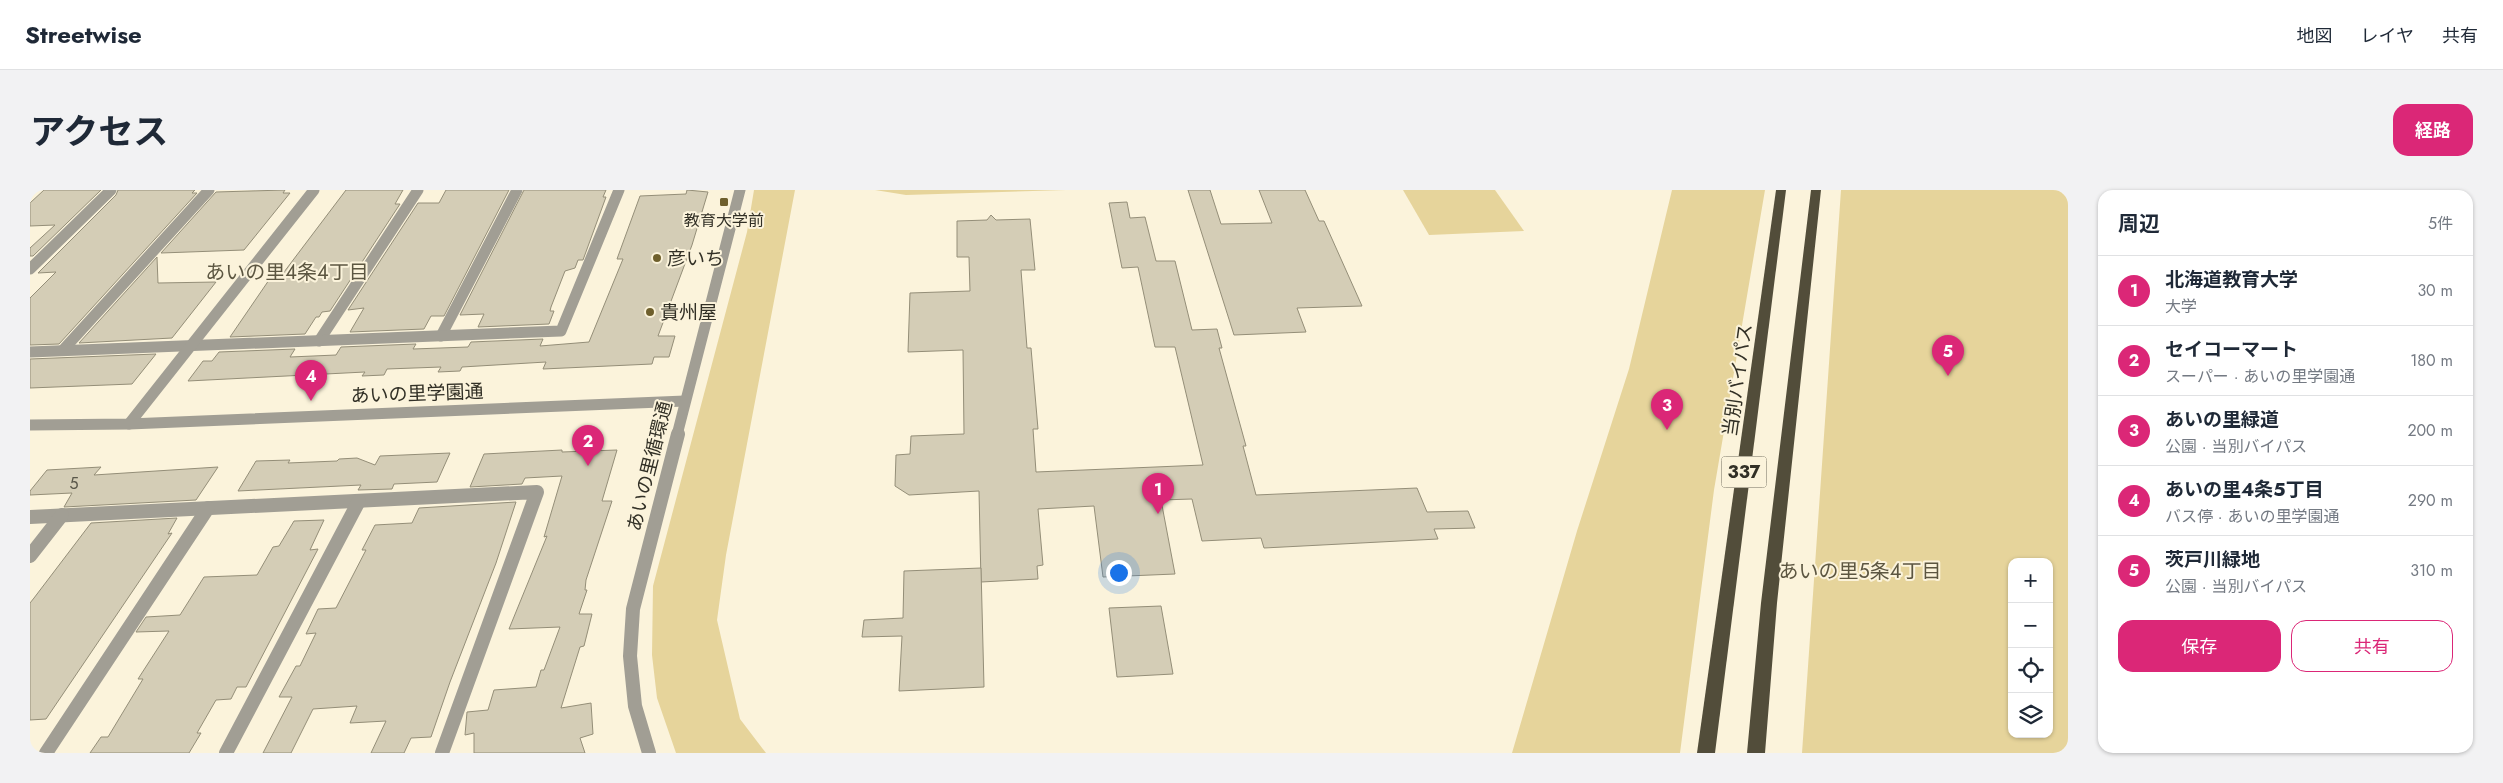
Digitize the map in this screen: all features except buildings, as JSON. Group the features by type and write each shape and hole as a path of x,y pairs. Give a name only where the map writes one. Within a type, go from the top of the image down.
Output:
{"highway":[{"name":"当別バイパス","path":"1706,753 1781,190"},
{"name":"337","path":"1756,753 1769,603 1816,190"}],"street":[{"path":"30,269 111,190"},
{"path":"63,350 209,190"},
{"path":"129,424 314,190"},
{"path":"319,341 418,190"},
{"path":"441,336 517,190"},
{"path":"30,352 560,331 619,190"},
{"name":"あいの里循環通","path":"650,753 635,706 630,656 633,609 740,190"},
{"name":"あいの里学園通","path":"30,425 129,424 685,401"},
{"path":"30,517 537,492 442,753"},
{"path":"226,753 359,501"},
{"path":"46,753 208,508"},
{"path":"30,556 62,515"}],"shaded area":[{"path":"754,190 795,190 726,555 717,620 740,719 766,753 676,753 657,698 652,655 653,586 747,232"},
{"path":"875,190 1066,190 906,195"},
{"path":"1403,190 1495,190 1524,231 1429,235"},
{"path":"1672,190 1765,190 1714,490 1680,753 1512,753 1577,531 1629,369"},
{"path":"1841,190 2068,190 2068,753 1802,753"}],"place":[{"name":"教育大学前","path":"724,202"},
{"name":"彦いち","path":"657,258"},
{"name":"貴州屋","path":"650,312"},
{"name":"茨戸川緑地","path":"1948,376"},
{"name":"あいの里4条5丁目","path":"311,401"},
{"name":"あいの里緑道","path":"1667,430"},
{"name":"セイコーマート","path":"588,466"},
{"name":"北海道教育大学","path":"1158,514"}],"district":[{"name":"あいの里4条4丁目","path":"287,272"},
{"name":"あいの里5条4丁目","path":"1860,571"}]}
